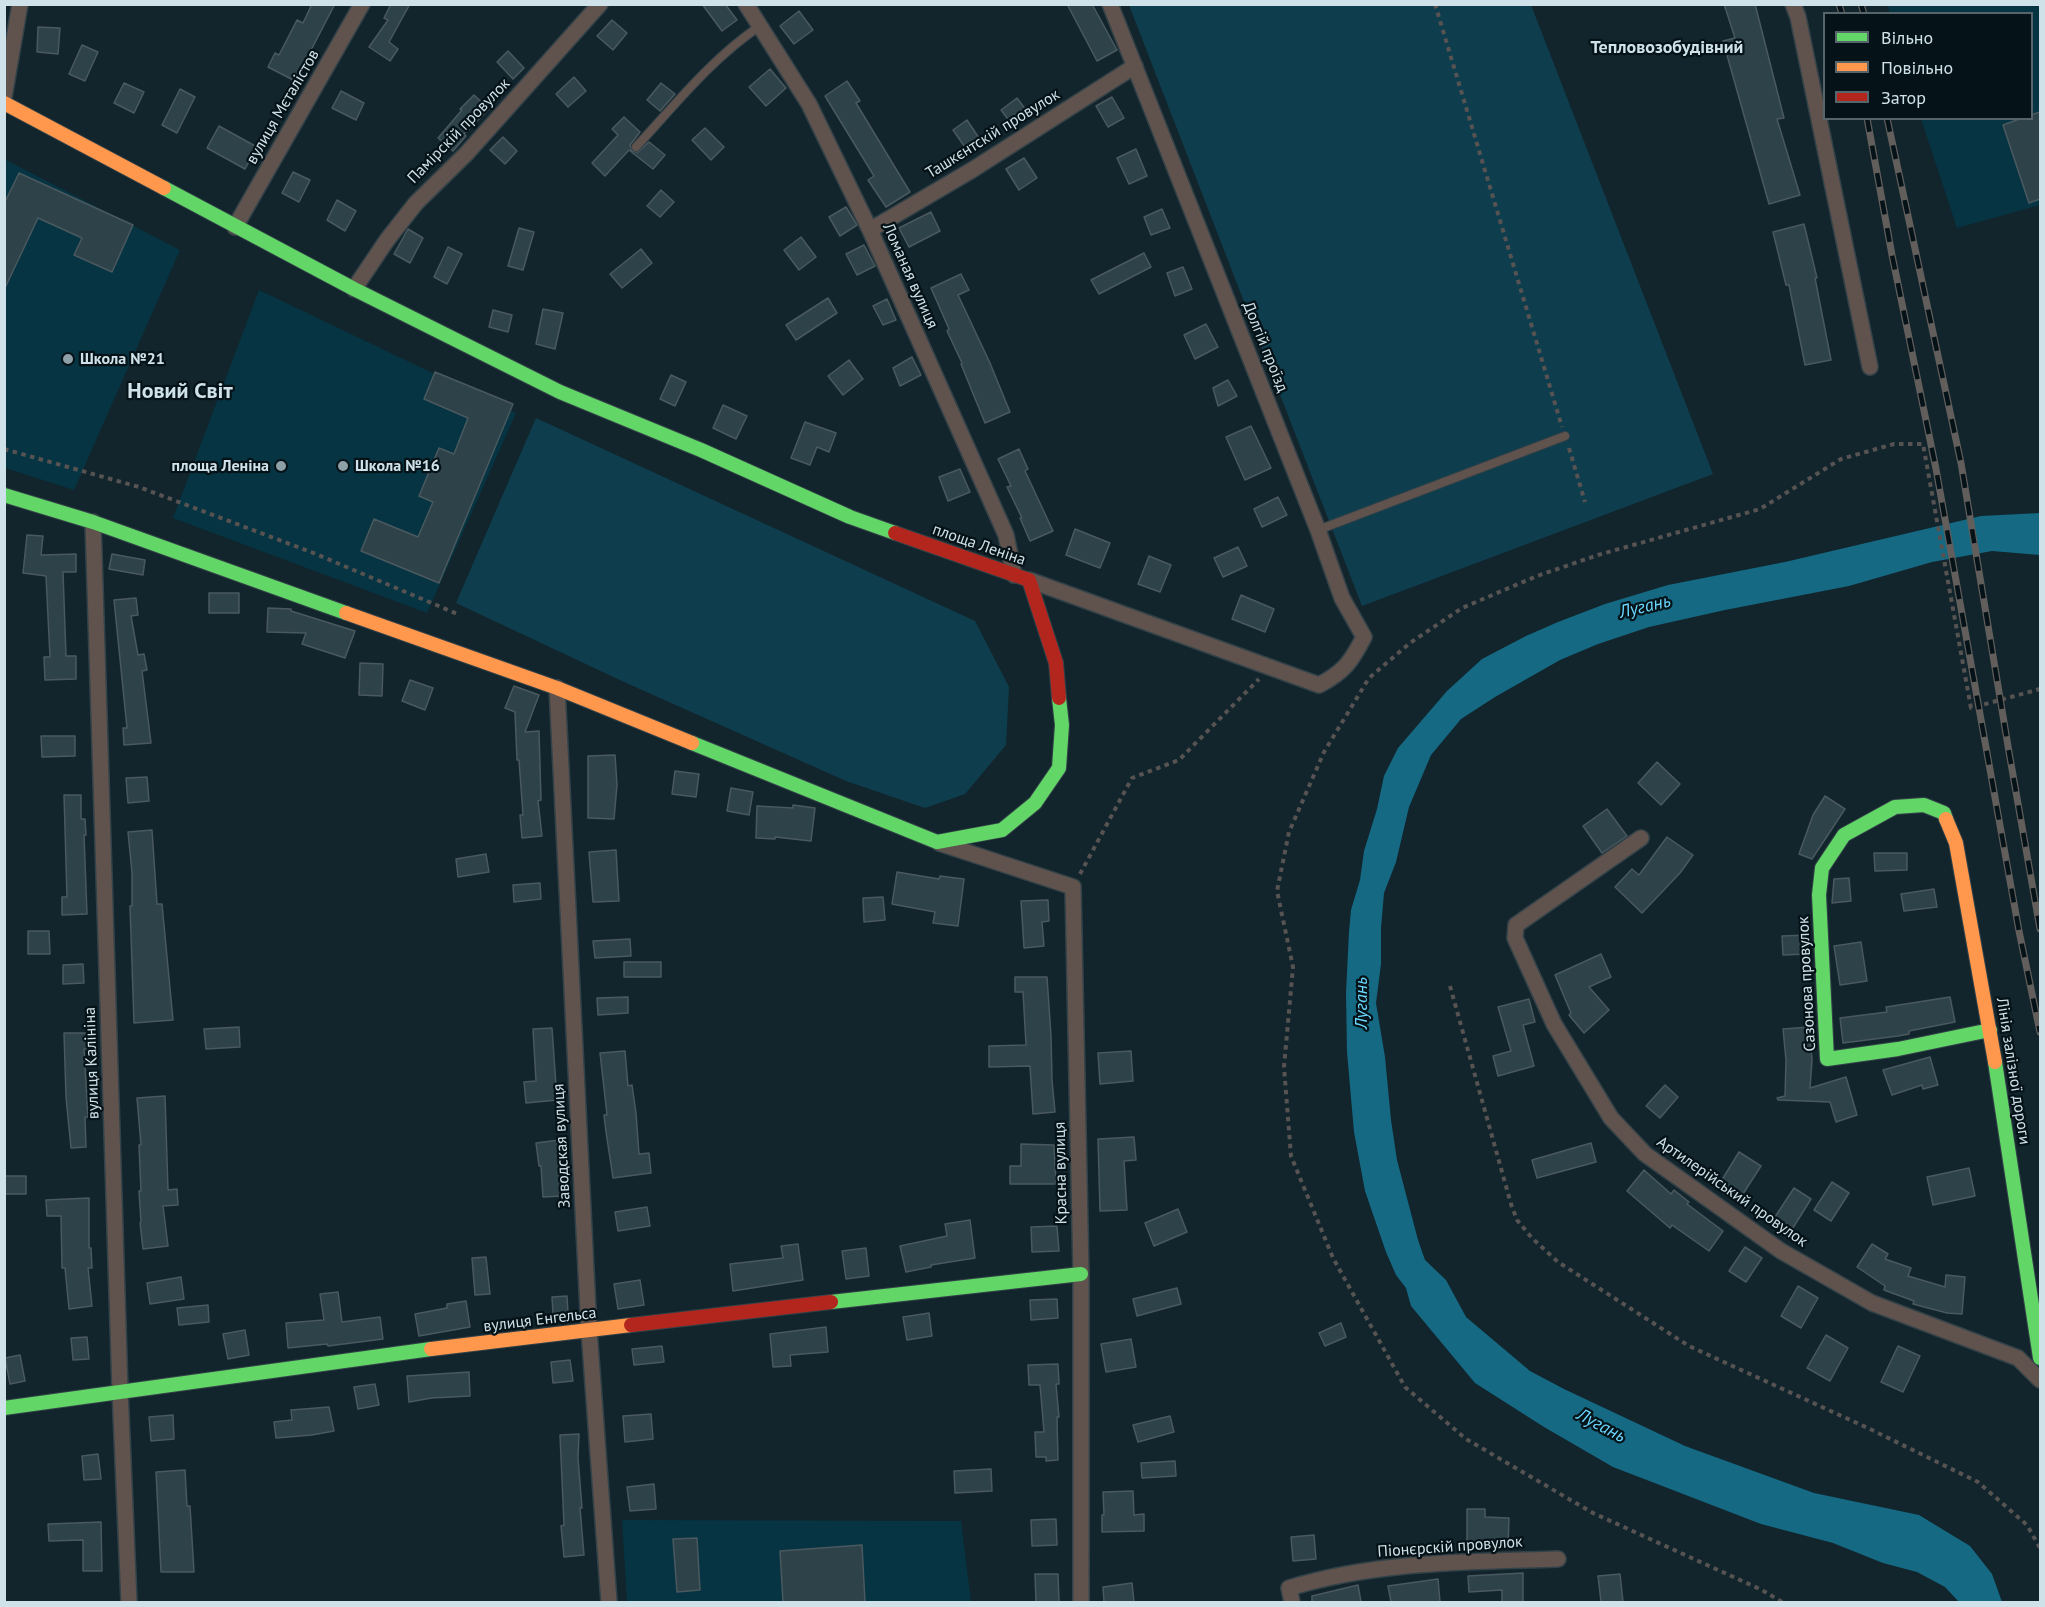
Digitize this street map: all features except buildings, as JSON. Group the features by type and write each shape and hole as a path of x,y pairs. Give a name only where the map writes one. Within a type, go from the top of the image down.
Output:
{"street":[{"path":"4,97 20,4"},
{"name":"вулиця Мєталістов","path":"235,227 362,4"},
{"name":"Памірскій провулок","path":"354,290 387,240 416,202 467,153 600,4"},
{"name":"Ломаная вулиця","path":"746,4 809,104 870,230 1006,535 1014,575"},
{"name":"Долгій проїзд","path":"1110,4 1318,530 1342,598 1364,637 1351,661 1336,676 1319,685 1270,668"},
{"path":"1793,4 1798,17 1870,367"},
{"name":"Ташкєнтскій провулок","path":"870,230 972,170 1135,66"},
{"name":"площа Леніна","path":"4,103 354,290 560,392 701,450 850,517 1029,580 1056,663 1062,725 1059,768 1035,804 1002,830 937,842"},
{"path":"4,495 93,522 557,688 937,842 1073,887"},
{"name":"вулиця Калініна","path":"93,522 120,1390 129,1602"},
{"path":"1029,580 1270,668"},
{"name":"Заводская вулиця","path":"557,688 590,1330 609,1602"},
{"name":"Сазонова провулок","path":"1924,805 1895,807 1844,835 1822,868 1820,895 1827,1059 1898,1049 1990,1030"},
{"name":"Лінія залізної дороги","path":"1924,805 1944,813 1956,843 1990,1030 2040,1358"},
{"name":"Артилерійський провулок","path":"1641,838 1516,925 1515,938 1554,1024 1611,1118 1645,1154 1780,1251 1872,1303 2018,1358 2040,1380"},
{"name":"Красна вулиця","path":"1073,887 1081,1274 1081,1602"},
{"name":"вулиця Енгельса","path":"4,1408 120,1390 590,1330 1081,1274"},
{"name":"Піонєрскій провулок","path":"1293,1602 1290,1588 1321,1578 1391,1566 1558,1559"}],"lane":[{"path":"636,147 715,62 736,42 760,26"},
{"path":"1318,530 1565,436"}],"path":[{"path":"1435,4 1585,502"},
{"path":"1782,1602 1762,1590 1583,1507 1466,1439 1405,1387 1333,1258 1291,1156 1284,1067 1293,967 1277,891 1289,832 1324,752 1369,678 1410,643 1462,608 1537,576 1598,555 1760,509 1840,459 1894,444 1923,444 1971,708 2040,689"},
{"path":"4,449 140,487 310,552 460,615"},
{"path":"1073,887 1132,778 1179,760 1270,668"},
{"path":"1450,986 1511,1204 1517,1220 1532,1238 1558,1262 1689,1346 1870,1429 1978,1482 2027,1525 2040,1548"}],"shaded area":[{"path":"1129,5 1531,5 1713,474 1362,606"},
{"path":"1887,5 2040,5 2040,205 1957,228 1921,120 2033,120 2033,12 1890,12"},
{"name":"Школа №21","path":"4,159 180,250 74,490 5,468"},
{"name":"Школа №16","path":"259,290 516,413 427,613 173,518"},
{"path":"536,418 975,621 1009,687 1006,745 965,794 925,808 846,781 622,681 456,603"},
{"path":"622,1520 961,1521 971,1602 627,1602"}],"water":[{"name":"Лугань","path":"2040,513 2040,555 1992,551 1932,562 1849,586 1649,627 1560,660 1495,697 1461,719 1431,755 1409,807 1396,862 1384,893 1381,928 1381,964 1376,1003 1397,1160 1425,1260 1446,1280 1466,1317 1530,1371 1685,1446 1814,1493 1919,1515 1970,1546 1992,1574 2002,1602 1959,1602 1945,1587 1917,1572 1883,1563 1833,1543 1761,1524 1613,1467 1475,1383 1411,1306 1406,1288 1396,1275 1386,1252 1365,1191 1354,1132 1347,1052 1346,993 1349,932 1351,910 1360,880 1364,851 1384,776 1398,748 1447,691 1482,659 1558,622 1605,604 1668,585 1785,562 1981,516"}],"railway":[{"path":"1839,4 1841,12"},
{"path":"1861,4 1863,12"},
{"path":"1867,120 1892,255 1936,469 2019,931 2040,1032"},
{"path":"1887,120 1961,463 2040,929"}],"traffic: fast":[{"path":"164,188 354,289 560,392 701,450 850,517 895,533"},
{"path":"4,495 93,522 346,613"},
{"path":"692,743 937,842 1002,830 1035,803 1059,768 1062,725 1059,698"},
{"path":"1946,819 1944,813 1924,805 1895,807 1844,835 1822,868 1819,895 1827,1059 1898,1049 1990,1030"},
{"path":"1995,1062 2040,1358"},
{"path":"831,1302 1081,1274"},
{"path":"4,1408 431,1349"}],"traffic: slow":[{"path":"4,103 164,188"},
{"path":"346,613 557,688 692,743"},
{"path":"1946,819 1956,843 1995,1062"},
{"path":"431,1349 631,1325"}],"traffic: jam":[{"path":"895,533 1029,580 1056,663 1059,698"},
{"path":"631,1325 831,1302"}],"place":[{"name":"Школа №21","path":"68,359"},
{"name":"площа Леніна","path":"281,466"},
{"name":"Школа №16","path":"343,466"}],"district":[{"name":"Тепловозобудівний","path":"1667,48"},
{"name":"Новий Світ","path":"180,392"}]}
